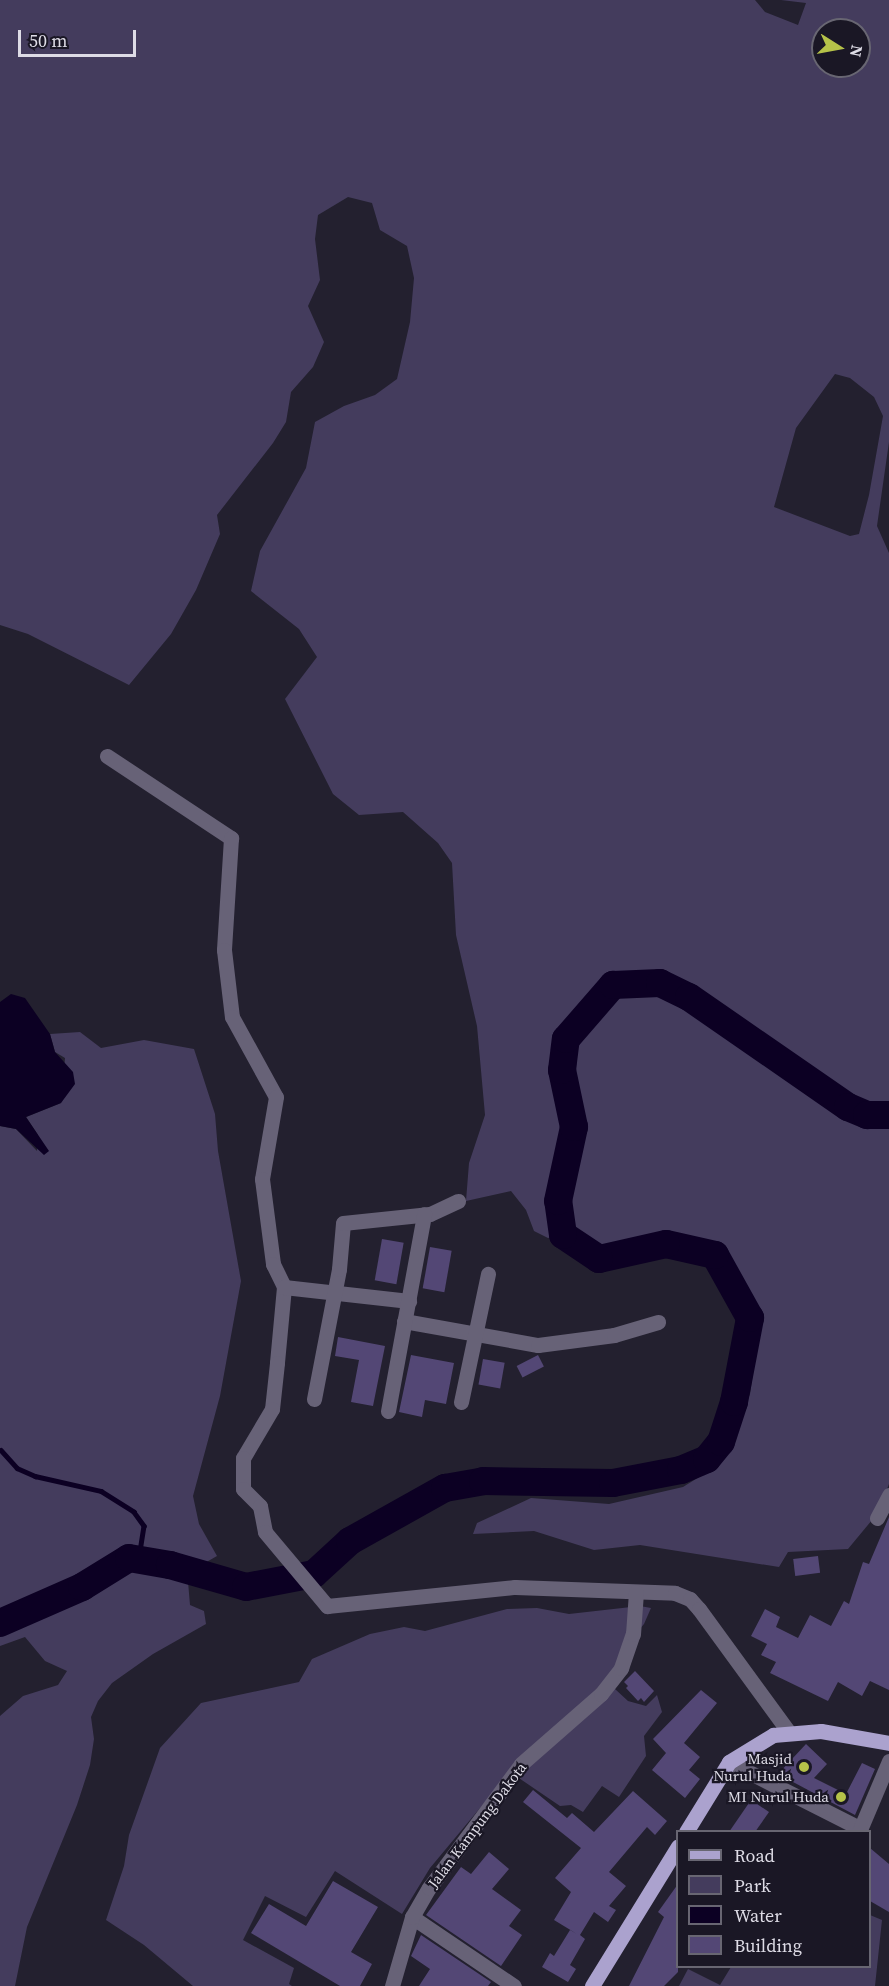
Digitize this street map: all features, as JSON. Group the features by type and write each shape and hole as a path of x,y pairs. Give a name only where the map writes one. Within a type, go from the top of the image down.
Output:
{"main road":[{"path":"687,1830 729,1761 755,1743 788,1731 821,1731 889,1743"},
{"path":"592,1986 676,1849"}],"street":[{"path":"108,756 231,838 224,950 232,1017 276,1097 262,1179 273,1264 284,1287 272,1409 243,1458 243,1490 260,1506 265,1532 327,1606 515,1587 675,1593 690,1599 788,1731"},
{"path":"314,1399 333,1290 339,1269 343,1223 424,1214 458,1201"},
{"path":"388,1411 424,1214"},
{"path":"461,1402 488,1274"},
{"path":"284,1287 333,1290 409,1301"},
{"path":"404,1321 538,1346 614,1335 658,1322"},
{"path":"877,1518 889,1495"},
{"name":"Jalan Kampung Dakota","path":"392,1986 412,1917 521,1764 601,1694 617,1674 628,1654 633,1634 636,1592"},
{"path":"729,1761 859,1830 889,1761"},
{"path":"412,1917 514,1986"}],"green space":[{"path":"0,0 755,0 765,12 798,25 806,3 781,0 889,0 889,442 877,526 889,553 889,1484 877,1514 848,1549 788,1552 779,1567 640,1545 594,1550 534,1531 473,1534 477,1523 531,1498 609,1504 683,1487 720,1464 750,1394 759,1331 750,1291 727,1253 693,1239 659,1237 597,1249 574,1233 548,1238 534,1231 526,1210 511,1191 466,1201 469,1163 485,1115 477,1026 456,935 452,863 438,843 403,812 359,815 333,794 285,699 317,657 299,629 251,591 260,551 306,468 315,422 344,406 375,395 397,379 410,322 414,278 407,246 380,230 372,203 348,197 318,215 315,239 320,280 308,306 324,342 313,367 291,392 286,422 273,443 217,515 220,534 196,590 171,634 129,685 28,634 0,625","holes":["835,374 850,378 874,397 883,416 869,495 859,534 850,536 774,507 796,428"]},
{"path":"80,1032 101,1048 144,1040 194,1049 215,1114 218,1151 241,1281 220,1396 193,1496 199,1524 217,1556 203,1564 186,1558 190,1605 204,1611 206,1624 153,1654 112,1683 98,1701 91,1717 94,1739 90,1765 77,1805 27,1927 15,1986 0,1986 0,1716 23,1696 58,1685 67,1671 45,1661 25,1637 0,1646 0,1126 16,1129 37,1151 38,1135 26,1117 61,1103 65,1058 55,1052 50,1034"},
{"path":"640,1606 651,1608 644,1624 624,1648 614,1673 615,1689 628,1701 646,1706 657,1695 662,1712 644,1736 646,1756 619,1797 602,1786 583,1812 571,1805 560,1806 510,1772 430,1868 402,1914 335,1871 306,1917 265,1896 243,1940 294,1968 289,1984 292,1986 193,1986 144,1945 106,1920 124,1866 129,1835 160,1748 201,1703 299,1682 312,1659 370,1634 404,1627 425,1631 507,1609 537,1608 569,1614"},
{"path":"871,1915 882,1920 875,1986 679,1986 688,1969 720,1985 730,1968 871,1968"}],"water":[{"path":"11,994 25,998 50,1034 55,1052 73,1072 75,1084 61,1103 26,1117 49,1151 44,1155 16,1129 0,1126 0,1002"}],"building":[{"path":"382,1239 404,1243 396,1284 375,1280"},
{"path":"430,1247 452,1251 444,1292 423,1288"},
{"path":"338,1337 385,1346 373,1406 351,1402 359,1360 335,1356"},
{"path":"411,1355 454,1363 446,1404 425,1400 422,1417 399,1412"},
{"path":"538,1355 544,1367 523,1377 517,1366"},
{"path":"483,1359 505,1363 500,1388 478,1385"},
{"path":"889,1517 889,1690 870,1681 862,1696 838,1682 828,1701 770,1673 776,1662 761,1655 767,1644 751,1636 765,1609 780,1617 776,1627 798,1638 810,1615 831,1626 844,1601 849,1604 863,1562 869,1564"},
{"path":"818,1556 820,1573 795,1576 793,1559"},
{"path":"635,1671 654,1691 644,1702 641,1698 638,1701 626,1688 628,1686 624,1682"},
{"path":"701,1690 717,1703 684,1743 700,1757 689,1770 700,1779 685,1798 652,1770 666,1753 653,1739"},
{"path":"806,1744 827,1764 814,1778 846,1794 862,1763 875,1769 855,1815 778,1774"},
{"path":"533,1790 567,1818 572,1813 594,1832 633,1791 667,1821 655,1835 647,1827 609,1872 626,1886 609,1906 616,1910 608,1922 594,1912 580,1935 585,1939 570,1965 576,1969 568,1982 542,1967 550,1953 554,1956 570,1930 577,1934 554,1920 571,1892 555,1878 581,1848 523,1802"},
{"path":"751,1800 769,1812 756,1830 730,1830"},
{"path":"871,1849 889,1864 889,1912 871,1902"},
{"path":"489,1852 509,1869 492,1889 521,1910 509,1926 522,1935 501,1966 426,1915 461,1867 471,1874"},
{"path":"333,1881 378,1907 351,1952 372,1964 360,1986 340,1986 251,1933 269,1904 306,1926"},
{"path":"676,1887 676,1968 678,1972 664,1986 629,1986 664,1917 658,1912"},
{"path":"421,1935 491,1982 488,1986 419,1986 430,1969 411,1956"}],"waterway":[{"path":"0,1623 82,1587 129,1558 170,1565 246,1587 314,1574 350,1541 445,1488 483,1481 613,1483 681,1470 707,1459 721,1442 734,1402 750,1318 715,1255 666,1244 599,1259 563,1235 558,1201 574,1127 562,1070 566,1039 613,985 660,983 689,997 848,1107 867,1115 889,1115"},
{"path":"1,1450 17,1468 35,1476 101,1491 134,1512 144,1526 139,1559"}],"place":[{"name":"Masjid Nurul Huda","path":"804,1767"},
{"name":"MI Nurul Huda","path":"841,1797"}]}
